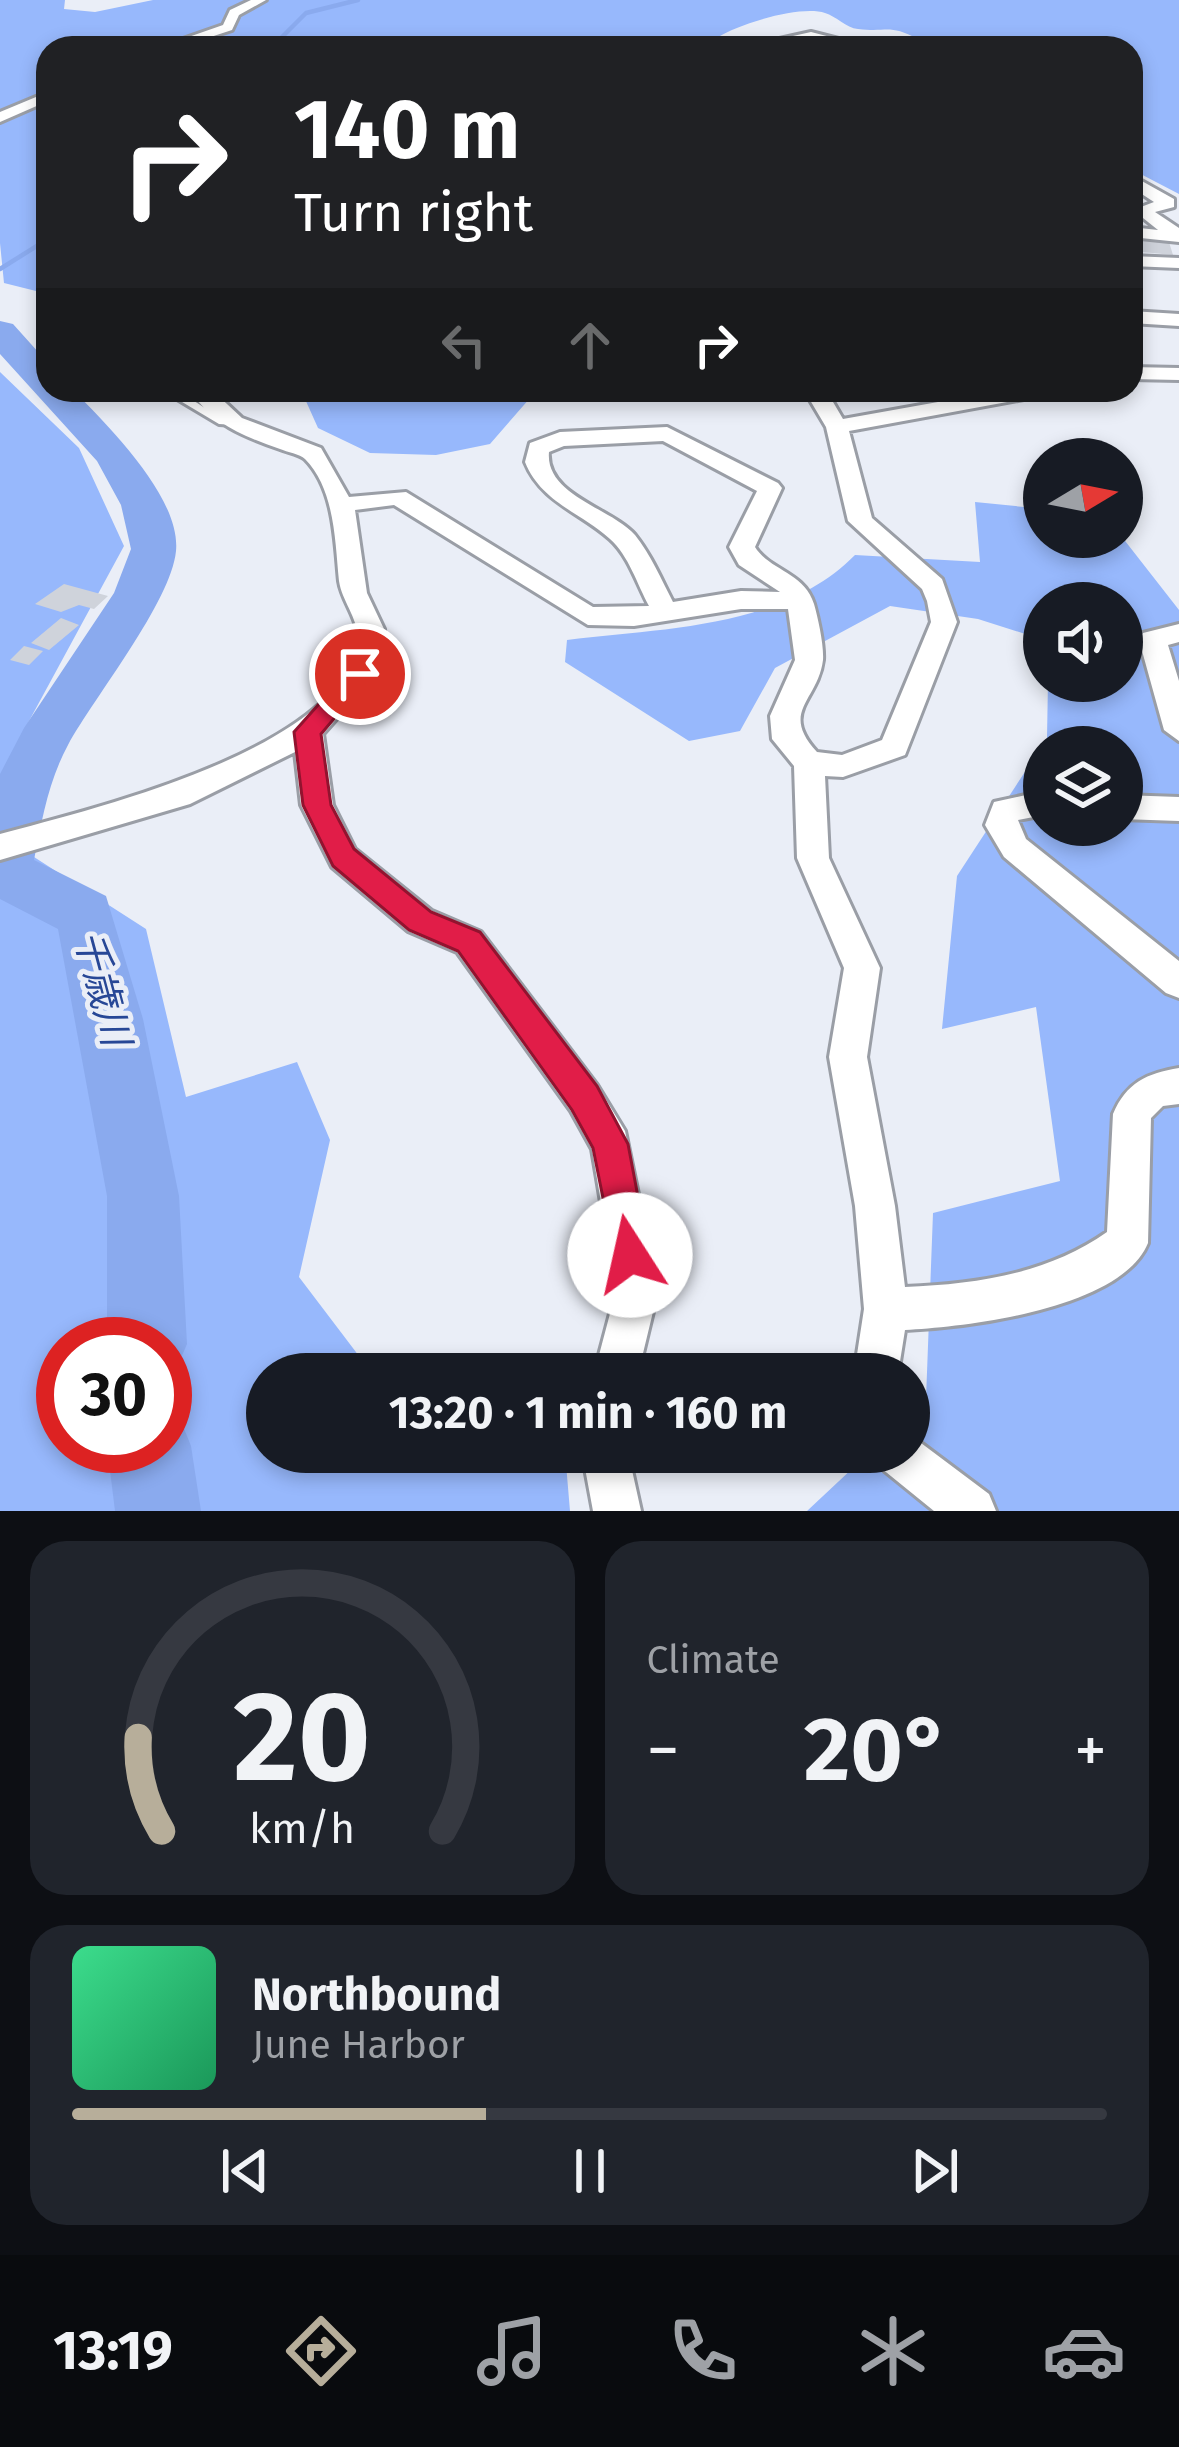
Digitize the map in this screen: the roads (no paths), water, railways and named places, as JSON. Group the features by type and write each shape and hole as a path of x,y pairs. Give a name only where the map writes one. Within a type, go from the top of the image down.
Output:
{"street":[{"path":"200,36 227,27 234,13 260,0"},
{"path":"0,118 36,102"},
{"path":"1143,187 1168,203 1143,207"},
{"path":"1143,213 1179,237"},
{"path":"1143,233 1179,237"},
{"path":"1143,262 1179,263"},
{"path":"1143,318 1179,320"},
{"path":"1143,373 1179,374"},
{"path":"0,847 179,796 308,732 360,674 371,646 370,629 354,593 342,506 313,453 238,422 207,402"},
{"path":"809,764 843,766 894,747 944,622 933,585 860,521 837,427 822,402"},
{"path":"837,427 974,402"},
{"path":"664,610 622,536 559,495 534,457 544,443 667,434 766,484 771,492 744,542 744,554 785,580 800,601 809,661 785,716 787,739 809,764 813,858 862,968 848,1057 875,1206 886,1309 879,1353"},
{"path":"342,506 398,496 588,616 634,617 741,600 800,601"},
{"path":"1179,633 1153,640 1179,730"},
{"path":"308,732 317,805 343,858 420,921 469,942 584,1098 610,1144 637,1291 621,1353"},
{"path":"1023,808 1005,812 1001,825 1015,848 1179,982"},
{"path":"1143,808 1179,809"},
{"path":"886,1309 941,1308 1048,1288 1107,1259 1127,1243 1132,1114 1141,1098 1155,1089 1179,1086"},
{"path":"609,1473 617,1511"},
{"path":"924,1473 972,1511"}],"lane":[{"path":"188,402 223,422 238,422"}],"waterway":[{"path":"283,36 306,13 358,0"},
{"path":"0,269 36,246"},
{"name":"千歳川","path":"0,332 36,372"},
{"name":"千歳川","path":"63,402 114,455 143,505 154,549 137,594 43,742 20,789 2,872 85,914 118,1054 143,1196 147,1317"},
{"name":"千歳川","path":"153,1473 158,1511"}]}
